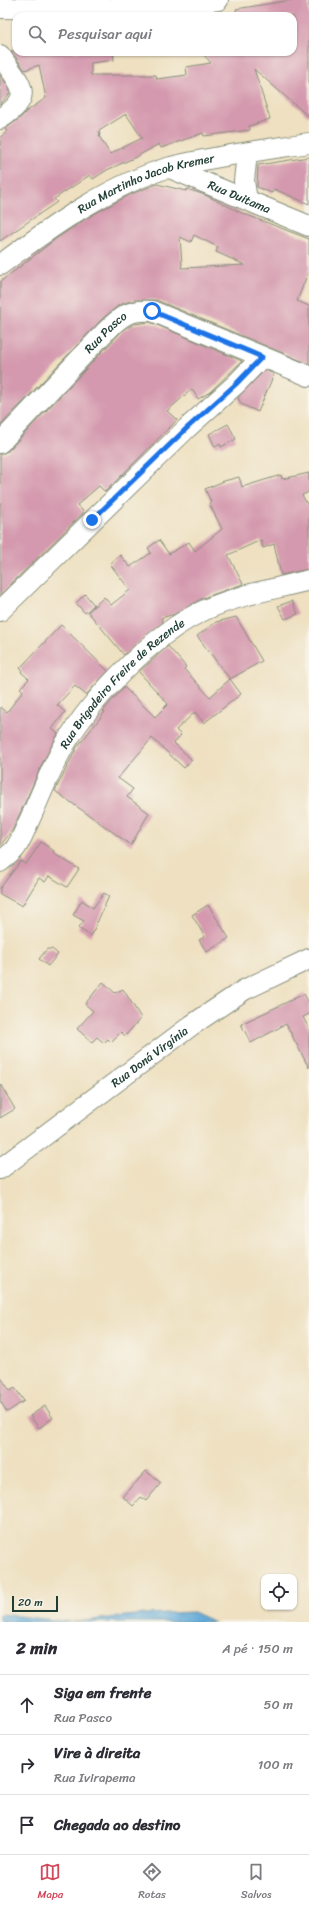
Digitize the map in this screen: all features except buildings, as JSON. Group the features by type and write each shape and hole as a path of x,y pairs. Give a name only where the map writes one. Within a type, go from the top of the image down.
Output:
{"street":[{"path":"0,8 156,8 218,0"},
{"path":"0,55 21,88 22,95 21,102 15,109 0,119"},
{"name":"Rua Martinho Jacob Kremer","path":"0,265 95,201 128,184 170,168 309,143"},
{"path":"247,153 244,182 247,200"},
{"name":"Rua Duitama","path":"170,168 309,226"},
{"name":"Rua Pasco","path":"0,443 104,332 119,318 130,312 140,310 152,311 309,376"},
{"path":"0,611 187,428 236,384 262,357"},
{"name":"Rua Brigadeiro Freire de Rezende","path":"0,862 14,850 24,833 63,747 89,709 131,664 170,630 188,617 232,600 309,580"},
{"name":"Rua Doná Virgínia","path":"0,1169 192,1025 244,990 309,959"}],"water":[{"path":"193,1612 215,1622 74,1622 143,1614"},
{"path":"0,1614 74,1622 0,1622"}],"route":[{"path":"92,520 187,428 236,384 262,357 152,311"}]}
